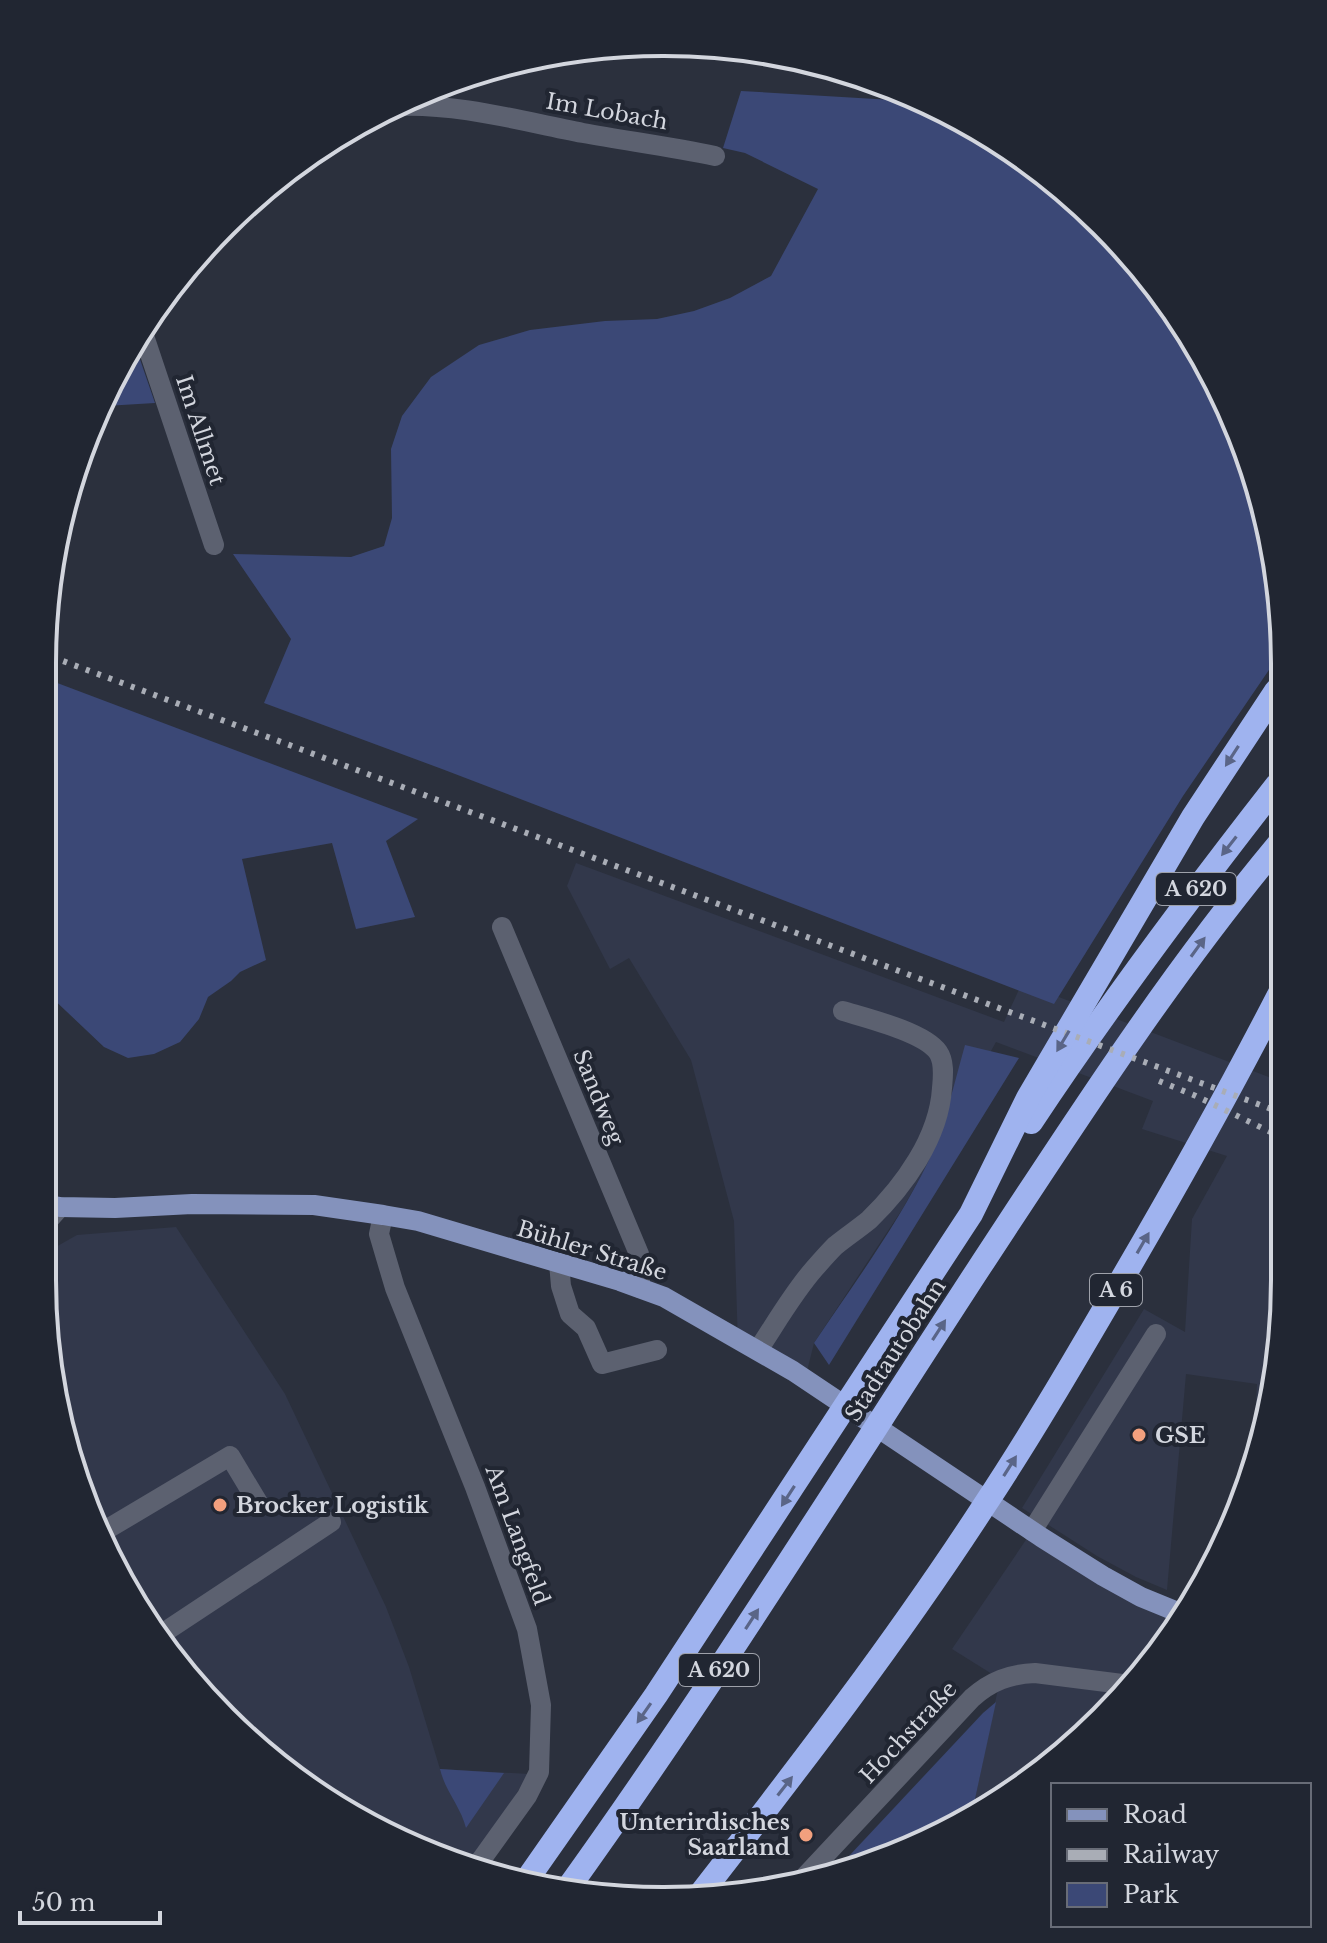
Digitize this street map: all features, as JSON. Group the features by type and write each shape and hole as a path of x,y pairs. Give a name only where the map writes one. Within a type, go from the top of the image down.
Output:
{"highway":[{"path":"532,1872 656,1695 971,1214 1036,1101 1107,990 1193,817 1271,699"},
{"name":"A 620","path":"1107,990 1204,878 1271,793"},
{"name":"Stadtautobahn","path":"574,1880 684,1722 1078,1117 1202,940 1271,854"},
{"name":"A 6","path":"707,1886 879,1659 993,1493 1081,1351 1192,1157 1271,1010"}],"main road":[{"name":"Bühler Straße","path":"56,1205 115,1208 192,1204 314,1205 383,1215 418,1221 664,1297 793,1371 1103,1576 1173,1610"}],"street":[{"name":"Im Lobach","path":"423,106 484,112 715,156"},
{"name":"Im Allmet","path":"147,344 214,545"},
{"name":"Sandweg","path":"502,927 639,1254 642,1275 639,1288"},
{"path":"758,1350 812,1272 900,1185 919,1157 937,1118 943,1080 938,1051 897,1027 843,1011"},
{"name":"Am Langfeld","path":"383,1215 379,1234 395,1288 475,1487 527,1629 541,1705 539,1772 527,1796 482,1859"},
{"path":"559,1263 561,1286 570,1314 586,1328 602,1364 657,1350"},
{"path":"1032,1531 1156,1334"},
{"path":"109,1528 230,1456 260,1506"},
{"path":"168,1630 331,1522"},
{"name":"Hochstraße","path":"813,1868 984,1687 1021,1673 1117,1683"}],"shaded area":[{"path":"576,863 1004,1022 1022,983 1271,1078 1270,1319 1259,1398 1255,1414 1257,1384 1186,1374 1167,1590 1097,1556 1022,1508 1144,1309 1185,1332 1192,1219 1227,1156 1142,1129 1153,1101 996,1042 903,1208 814,1343 804,1383 738,1344 734,1221 691,1060 629,958 610,969 567,886"},
{"path":"176,1227 285,1394 386,1607 409,1667 440,1769 529,1774 476,1857 431,1841 360,1806 294,1761 234,1709 158,1617 137,1583 102,1512 88,1475 68,1398 57,1319 56,1247 77,1235"},
{"path":"1032,1531 1174,1609 1120,1680 1093,1709 1033,1761 974,1801 1000,1679 952,1649"}],"green space":[{"path":"741,91 890,100 967,137 1001,158 1064,207 1120,263 1169,326 1190,360 1225,431 1239,468 1259,545 1270,624 1271,667 1183,796 1054,1004 264,703 291,639 233,554 351,557 384,546 392,518 391,449 402,416 431,377 479,345 530,330 605,321 657,319 694,311 730,298 771,276 818,189 745,153 723,148"},
{"path":"139,357 155,403 114,405"},
{"path":"56,683 418,819 386,841 415,917 356,929 332,843 242,859 266,960 240,972 208,997 199,1019 180,1042 154,1054 128,1058 104,1047 56,1002"},
{"path":"965,1045 1019,1058 829,1365 814,1343 889,1231 928,1162"},
{"path":"996,1702 975,1801 896,1841 847,1859"},
{"path":"440,1769 504,1773 466,1828 445,1785"}],"railway":[{"path":"56,659 1271,1109"},
{"path":"1159,1081 1271,1132"}],"place":[{"name":"GSE","path":"1139,1435"},
{"name":"Brocker Logistik","path":"220,1505"},
{"name":"Unterirdisches Saarland","path":"806,1835"}]}
